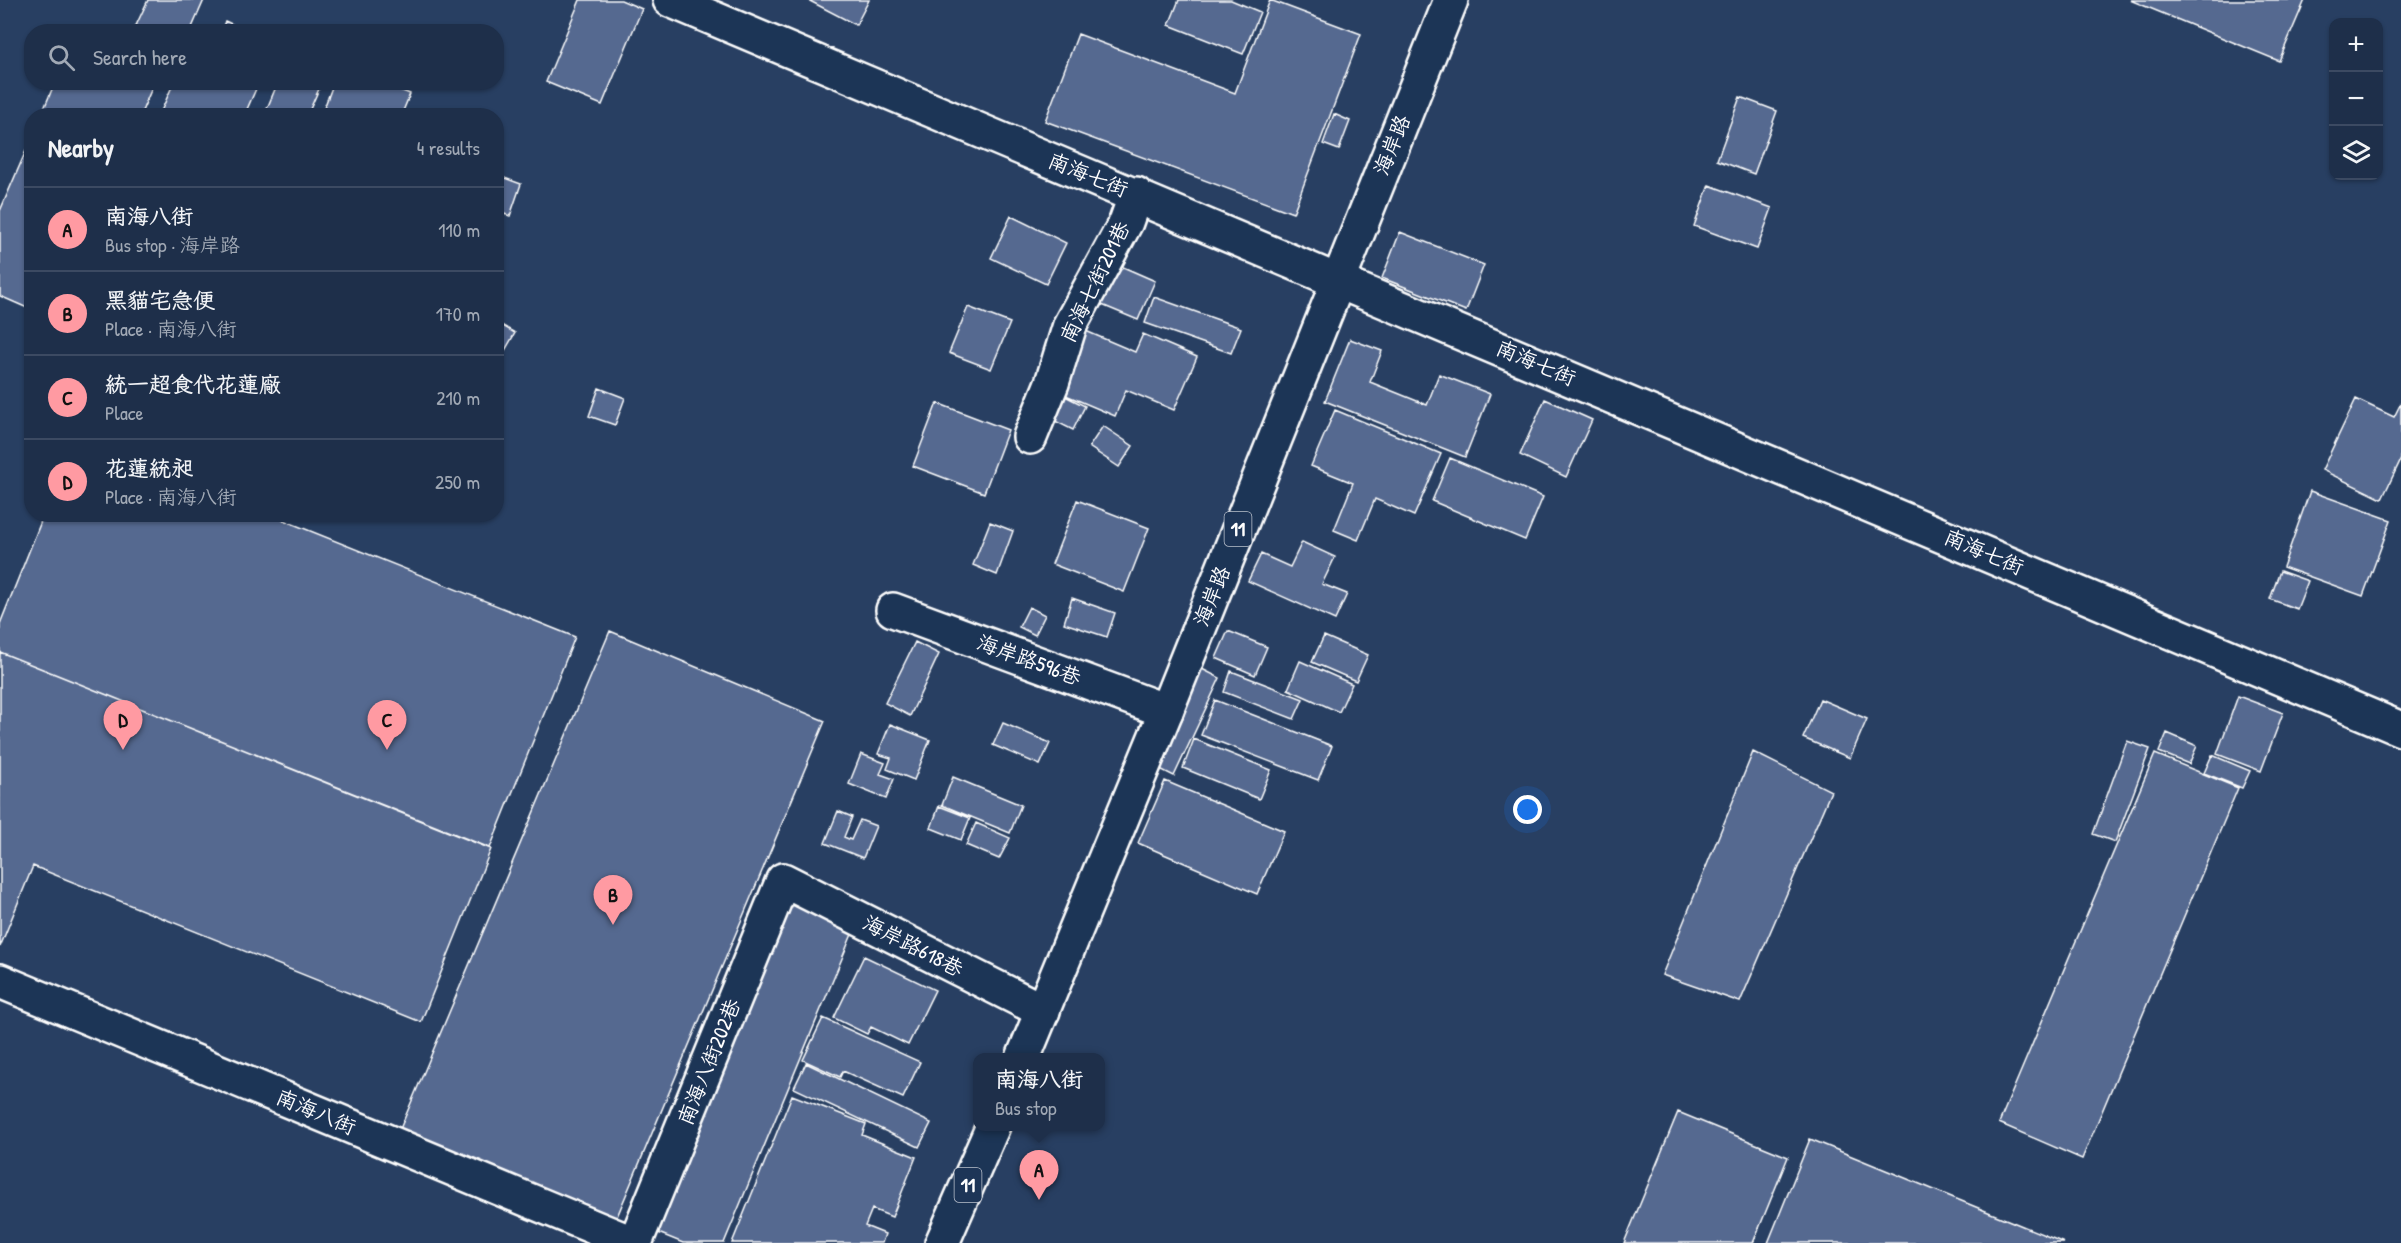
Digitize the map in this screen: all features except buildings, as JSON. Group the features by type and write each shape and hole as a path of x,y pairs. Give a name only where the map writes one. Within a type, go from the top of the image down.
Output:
{"street":[{"name":"南海七街","path":"670,0 1338,279 2401,729"},
{"name":"海岸路","path":"1025,1053 1166,711 1451,0"},
{"name":"南海七街201巷","path":"1030,437 1052,383 1070,325 1126,222 1136,194"},
{"name":"海岸路596巷","path":"893,610 1166,711"},
{"name":"海岸路618巷","path":"783,880 1043,1011"},
{"name":"南海八街202巷","path":"634,1243 783,880"},
{"name":"南海八街","path":"0,981 634,1243"},
{"name":"11","path":"942,1243 991,1131"}],"place":[{"name":"花蓮統昶","path":"123,750"},
{"name":"統一超食代花蓮廠","path":"387,750"},
{"name":"黑貓宅急便","path":"613,925"},
{"name":"南海八街","path":"1039,1200"}]}
